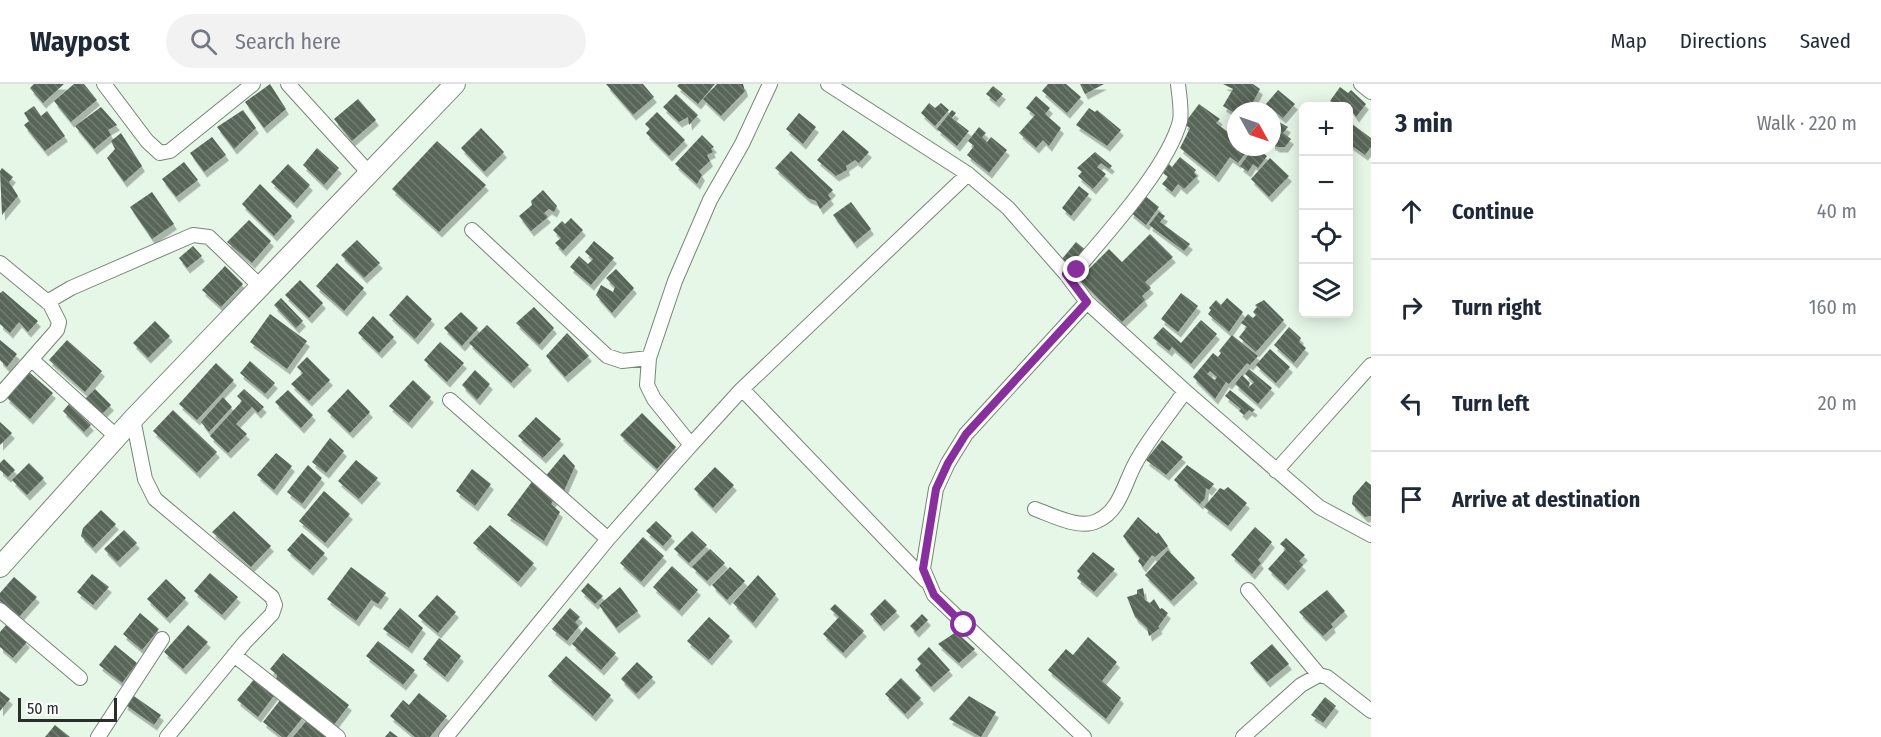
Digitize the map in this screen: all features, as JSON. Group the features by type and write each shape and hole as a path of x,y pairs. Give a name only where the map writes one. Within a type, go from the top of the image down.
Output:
{"street":[{"path":"104,84 147,141 160,153 170,151 253,84"},
{"path":"288,84 369,173"},
{"path":"0,567 133,419 455,84"},
{"path":"691,445 654,399 647,385 649,358 675,280 710,200 742,144 770,84"},
{"path":"828,84 968,174 1008,208 1066,274 1087,302 1185,391 1319,507 1371,534"},
{"path":"1066,274 1077,270 1124,213 1171,147 1180,119 1178,84"},
{"path":"1361,84 1371,92"},
{"path":"446,737 608,539 742,389 968,174"},
{"path":"472,230 607,356 622,361 649,358"},
{"path":"47,302 71,288 193,235 209,237 261,287"},
{"path":"0,263 47,302 57,313 59,322 57,330 0,395"},
{"path":"1084,737 934,595 923,569 936,489 948,463 966,434 1087,302"},
{"path":"32,360 117,437"},
{"path":"1276,471 1371,365"},
{"path":"742,389 927,582"},
{"path":"1035,509 1071,522 1096,522 1112,509 1125,488 1135,464 1185,391"},
{"path":"450,400 608,539"},
{"path":"133,419 145,479 155,499 272,597 275,605 273,614 234,655 167,737"},
{"path":"1248,591 1319,675 1327,677 1371,711"},
{"path":"0,609 80,678"},
{"path":"98,737 162,639"},
{"path":"234,655 338,737"},
{"path":"1243,737 1301,685 1319,675"}],"building":[{"path":"34,84 64,84 43,103 30,88"},
{"path":"74,84 84,84 97,100 71,122 54,101"},
{"path":"270,84 286,109 264,128 245,102"},
{"path":"606,84 643,84 654,97 633,115"},
{"path":"679,84 715,84 698,104 677,86"},
{"path":"717,84 743,84 745,91 721,116 703,99"},
{"path":"1048,84 1066,84 1081,97 1067,113 1042,91"},
{"path":"1080,84 1104,84 1085,94"},
{"path":"1223,84 1253,84 1260,89 1253,102 1227,102 1227,108 1223,106 1233,89"},
{"path":"993,86 1003,94 996,102 986,94"},
{"path":"1340,87 1348,93 1351,90 1366,104 1356,117 1353,113 1353,102 1330,101"},
{"path":"1278,90 1295,104 1283,118 1281,102 1268,102"},
{"path":"676,94 698,115 689,125 688,117 679,122 663,107"},
{"path":"1036,96 1050,108 1045,114 1061,128 1049,146 1043,140 1036,148 1019,133 1035,115 1026,108"},
{"path":"358,99 376,120 352,141 334,119"},
{"path":"929,103 935,108 941,103 949,110 935,126 921,113"},
{"path":"1199,104 1220,119 1216,123 1227,131 1227,156 1243,156 1238,163 1230,157 1216,177 1180,148 1190,128 1184,124"},
{"path":"34,106 41,116 47,111 65,136 45,151 24,125 29,121 24,113"},
{"path":"101,107 117,125 108,130 111,135 94,149 75,126"},
{"path":"1089,108 1095,112 1097,110 1121,130 1107,146 1076,125"},
{"path":"243,110 256,128 234,149 217,127"},
{"path":"952,110 956,113 952,118 969,131 957,146 937,129"},
{"path":"657,112 685,140 669,156 646,133 650,129 645,124"},
{"path":"799,113 816,127 803,144 786,129"},
{"path":"1281,123 1288,127 1283,133 1291,139 1285,147 1281,147"},
{"path":"1353,125 1371,138 1371,147 1365,155 1353,147"},
{"path":"979,127 986,133 982,137 987,142 991,137 1007,150 989,173 967,155 974,146 968,141"},
{"path":"481,128 504,152 484,172 461,148"},
{"path":"843,130 869,152 859,163 855,160 846,166 847,170 836,176 817,160"},
{"path":"121,133 142,166 124,182 107,158 115,149 111,141"},
{"path":"702,135 714,147 711,149 713,152 707,155 710,161 699,171 702,175 697,184 675,164"},
{"path":"212,137 226,155 204,172 190,153"},
{"path":"437,141 486,185 439,232 392,189"},
{"path":"317,148 339,168 324,185 303,165"},
{"path":"791,151 833,190 828,195 831,199 820,209 816,201 808,198 775,168"},
{"path":"1095,152 1112,166 1109,169 1101,163 1097,167 1106,174 1093,189 1078,176 1082,172 1077,168"},
{"path":"1247,156 1267,156 1258,168 1253,164 1248,172 1240,166"},
{"path":"1180,157 1196,170 1194,173 1197,176 1184,189 1178,184 1172,192 1162,184 1168,177 1163,173 1169,164 1172,167"},
{"path":"1270,158 1289,176 1269,197 1251,179"},
{"path":"184,162 198,180 176,197 162,179"},
{"path":"288,164 310,185 294,203 271,182"},
{"path":"2,168 13,177 9,182 18,196 2,215 0,171"},
{"path":"260,184 292,216 274,236 242,204"},
{"path":"1079,186 1089,194 1071,216 1062,208"},
{"path":"543,190 557,206 554,212 549,209 544,213 548,217 531,231 519,216 532,205 531,201"},
{"path":"152,192 174,224 152,239 130,207"},
{"path":"1144,195 1159,207 1146,225 1130,212"},
{"path":"851,202 871,229 854,243 833,215"},
{"path":"1159,212 1165,216 1160,222 1190,244 1184,251 1149,225"},
{"path":"571,218 583,230 563,251 555,243 561,238 553,230 562,221 565,224"},
{"path":"249,220 271,241 252,263 227,242"},
{"path":"1150,234 1173,257 1145,282 1151,288 1142,296 1145,300 1122,322 1079,279 1109,249 1122,262"},
{"path":"357,240 380,263 364,278 341,255"},
{"path":"594,241 614,258 591,285 570,267 579,256 588,264 593,259 585,252"},
{"path":"1076,242 1087,251 1074,268 1062,259"},
{"path":"193,246 202,256 187,268 179,258"},
{"path":"337,263 364,288 344,311 316,286"},
{"path":"225,266 243,284 221,307 202,290"},
{"path":"616,269 634,288 612,313 596,295 601,285 613,292 615,287 606,278"},
{"path":"300,280 323,303 309,318 285,295"},
{"path":"3,291 38,321 28,332 19,322 10,333 0,324 0,293"},
{"path":"1181,293 1198,306 1178,332 1161,319"},
{"path":"407,295 432,319 415,339 389,315"},
{"path":"281,298 303,321 296,328 274,305"},
{"path":"1227,298 1243,312 1229,332 1208,314 1211,310 1209,308 1216,300 1221,305"},
{"path":"1264,300 1284,320 1256,352 1239,337 1247,327 1241,323 1248,314 1253,318 1256,315 1253,312 1257,307 1255,305"},
{"path":"534,307 554,328 539,345 516,323"},
{"path":"461,312 478,328 462,346 444,328"},
{"path":"270,314 307,341 287,369 250,342"},
{"path":"373,316 394,337 379,353 358,333"},
{"path":"1201,320 1217,334 1191,364 1172,347 1169,351 1153,338 1163,327 1181,343"},
{"path":"155,321 170,336 148,358 133,343"},
{"path":"487,325 529,365 511,383 469,343"},
{"path":"1289,327 1301,338 1299,342 1306,348 1294,363 1274,345"},
{"path":"567,333 589,356 565,377 546,356"},
{"path":"1232,335 1258,356 1250,365 1247,363 1229,384 1226,382 1215,399 1193,377 1213,353 1218,357 1221,353 1219,351","holes":["1210,371 1217,377 1215,380 1207,374"]},
{"path":"0,340 17,354 7,367 0,360"},
{"path":"67,340 102,371 85,392 49,360"},
{"path":"440,342 464,363 447,382 424,360"},
{"path":"1270,349 1290,367 1276,383 1256,365"},
{"path":"307,357 330,380 309,401 291,384 303,373 297,367"},
{"path":"250,361 275,383 265,394 240,373"},
{"path":"216,363 234,380 197,420 179,404"},
{"path":"1249,369 1272,388 1258,404 1235,384 1242,375 1250,383 1248,388 1254,382 1245,374"},
{"path":"475,370 490,384 477,400 462,385"},
{"path":"29,372 53,393 30,419 6,397"},
{"path":"413,380 431,397 409,423 389,406"},
{"path":"95,389 111,405 100,416 83,401"},
{"path":"244,389 264,407 258,413 252,407 236,424 247,434 228,453 210,436 242,401 237,396"},
{"path":"348,389 370,412 350,433 327,411"},
{"path":"288,390 313,415 301,428 275,402"},
{"path":"1230,390 1255,410 1252,412 1249,410 1244,415 1239,411 1241,409 1225,396"},
{"path":"223,397 232,407 209,432 201,422"},
{"path":"69,404 91,425 84,432 63,411"},
{"path":"173,410 217,452 197,473 153,431"},
{"path":"642,413 676,447 657,469 620,435"},
{"path":"536,417 561,439 543,458 518,436"},
{"path":"0,422 12,433 0,445"},
{"path":"330,438 344,451 326,473 312,462"},
{"path":"1162,440 1183,457 1166,475 1146,460"},
{"path":"276,453 292,466 274,490 257,475"},
{"path":"564,454 575,466 563,493 544,478"},
{"path":"4,459 15,470 8,477 0,470 0,463"},
{"path":"356,460 378,478 359,499 338,481"},
{"path":"29,463 44,478 27,495 12,480"},
{"path":"308,465 322,478 302,504 287,492"},
{"path":"1187,465 1214,484 1209,490 1206,488 1205,498 1200,504 1174,480"},
{"path":"715,467 734,485 713,508 694,489"},
{"path":"472,469 491,484 475,506 456,491"},
{"path":"534,479 556,497 551,504 560,512 544,541 507,515"},
{"path":"1366,481 1371,485 1371,516 1365,517 1352,504 1353,496"},
{"path":"1228,487 1247,503 1228,526 1204,507 1220,488 1224,490"},
{"path":"324,491 350,514 325,543 299,521"},
{"path":"101,510 116,524 93,548 81,536 83,528"},
{"path":"234,511 271,546 251,567 212,532"},
{"path":"1138,517 1157,534 1158,532 1168,546 1155,557 1152,555 1143,567 1138,561 1140,558 1123,536"},
{"path":"656,521 672,536 663,546 646,531"},
{"path":"490,525 534,563 518,582 473,543"},
{"path":"1255,527 1272,542 1258,560 1261,563 1252,574 1231,555"},
{"path":"124,530 137,543 117,562 104,549"},
{"path":"692,531 707,545 689,563 674,549"},
{"path":"302,533 325,553 310,570 287,550"},
{"path":"643,537 664,556 641,582 620,563"},
{"path":"1286,538 1305,555 1299,561 1303,565 1285,585 1268,569 1286,549 1280,544"},
{"path":"710,549 725,563 707,581 692,567"},
{"path":"1168,550 1195,578 1171,601 1145,575"},
{"path":"1093,552 1115,569 1094,592 1077,578 1080,574 1077,571"},
{"path":"672,566 698,590 679,611 653,587"},
{"path":"351,567 386,593 378,604 371,600 356,621 327,599"},
{"path":"730,567 745,581 727,600 712,585"},
{"path":"210,573 238,597 222,615 194,591"},
{"path":"92,574 109,587 93,605 77,592"},
{"path":"758,575 776,594 753,623 733,603"},
{"path":"14,577 37,597 19,617 0,601 0,593"},
{"path":"166,579 186,598 167,618 147,599"},
{"path":"588,583 603,596 595,604 581,591"},
{"path":"620,587 638,611 616,628 599,605"},
{"path":"1143,588 1145,600 1150,603 1154,599 1160,609 1168,613 1158,627 1160,628 1149,636 1147,628 1135,617 1127,597 1137,594 1137,590"},
{"path":"1327,590 1345,611 1331,624 1333,627 1323,636 1299,612"},
{"path":"437,595 456,612 438,633 418,616"},
{"path":"885,599 897,611 881,626 870,614"},
{"path":"835,604 864,631 843,653 823,634 839,617 830,609"},
{"path":"400,608 423,628 409,648 383,629"},
{"path":"570,608 580,617 575,622 579,626 567,641 552,629"},
{"path":"140,613 159,629 142,650 123,634"},
{"path":"922,614 928,620 916,632 910,626"},
{"path":"709,617 730,636 709,660 687,641"},
{"path":"7,624 27,642 13,658 0,647 0,632"},
{"path":"188,625 208,642 183,669 164,652"},
{"path":"586,627 616,653 601,670 572,644"},
{"path":"956,632 975,649 959,663 938,644"},
{"path":"1088,637 1117,662 1102,681 1121,698 1106,719 1048,670 1066,649 1073,655"},
{"path":"439,638 461,656 445,677 423,659"},
{"path":"378,641 415,670 403,685 366,656"},
{"path":"1272,644 1289,664 1267,682 1250,663"},
{"path":"115,645 137,663 122,683 99,665"},
{"path":"929,647 950,670 931,687 915,670 921,664 917,659"},
{"path":"283,653 349,705 333,726 276,681 277,675 270,669"},
{"path":"566,656 611,695 593,716 548,676"},
{"path":"637,662 653,677 636,694 621,679"},
{"path":"256,677 276,693 258,717 237,700"},
{"path":"901,678 921,698 905,714 885,694"},
{"path":"0,691 10,699 0,711"},
{"path":"419,693 447,716 430,737 415,737 390,716 403,700 409,705"},
{"path":"131,694 161,715 154,725 124,704"},
{"path":"969,696 996,712 981,737 949,719"},
{"path":"1325,697 1336,706 1323,723 1311,715"},
{"path":"281,699 303,717 287,737 282,737 263,722"},
{"path":"308,719 331,737 293,737"},
{"path":"55,725 70,737 45,737"},
{"path":"390,731 398,737 385,737"}],"route":[{"path":"964,625 934,595 923,569 936,489 948,463 966,434 1087,302 1066,274 1077,270"}]}
